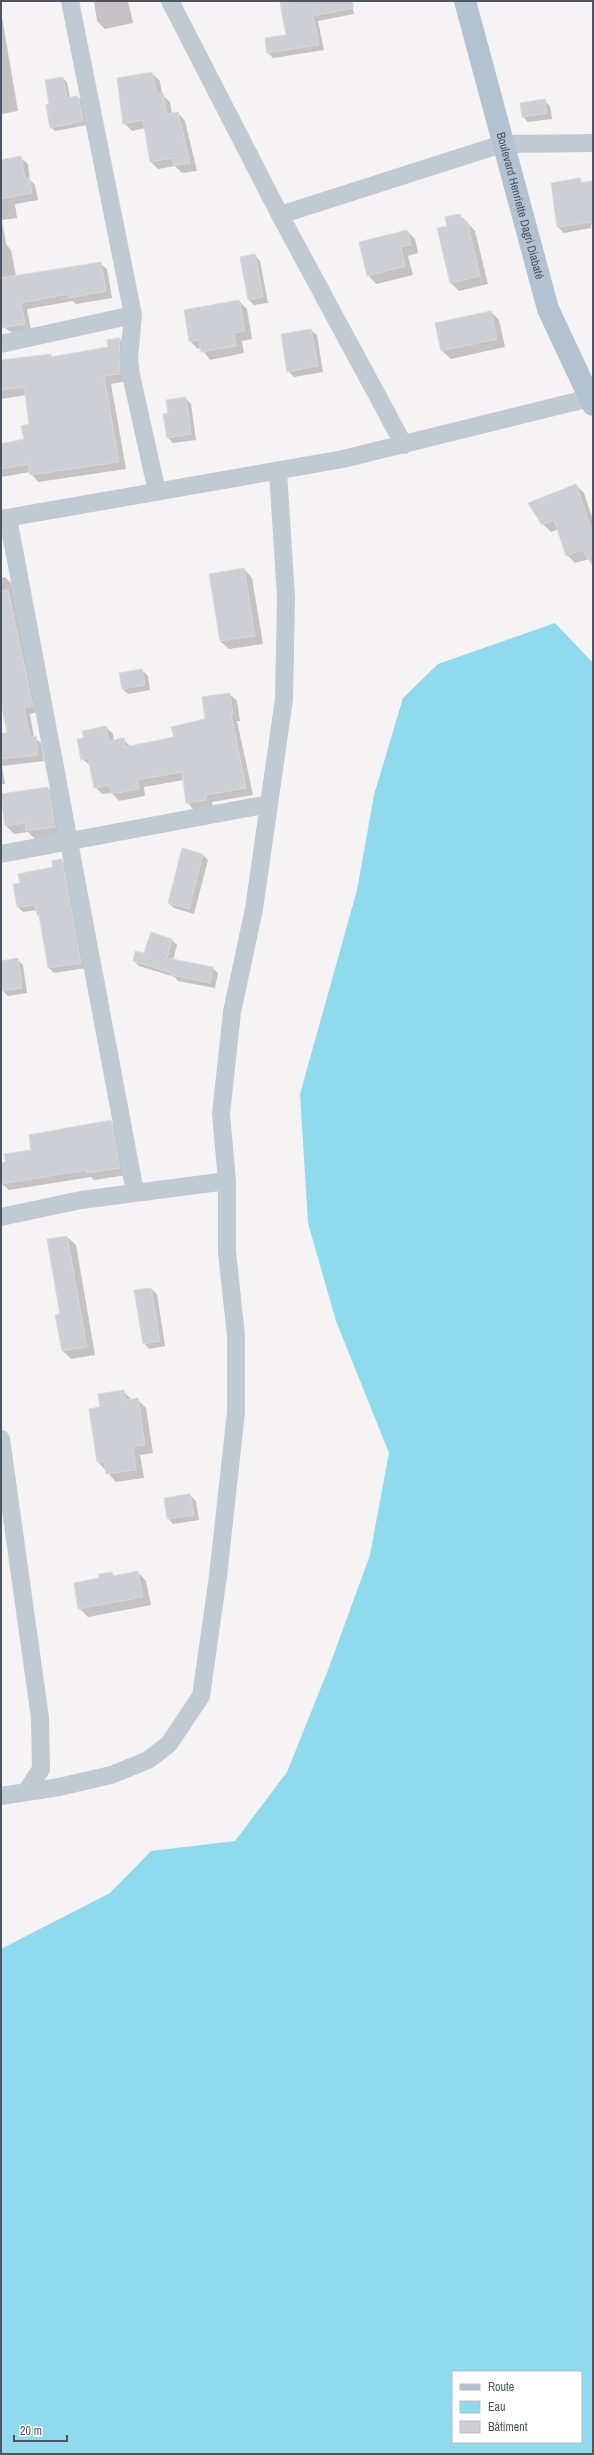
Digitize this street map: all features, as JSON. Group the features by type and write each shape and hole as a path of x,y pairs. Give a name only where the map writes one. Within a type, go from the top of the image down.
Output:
{"main road":[{"name":"Boulevard Henriette Dagri Diabaté","path":"465,1 502,144 548,309 592,401"}],"street":[{"path":"70,1 133,315 129,358 131,375 157,492"},
{"path":"170,1 280,215 404,445"},
{"path":"280,215 502,144 593,143"},
{"path":"1,344 133,315"},
{"path":"135,1192 70,840 5,518 278,472 404,445 592,401"},
{"path":"1,1796 111,1775 148,1760 169,1744 201,1696 218,1576 236,1412 236,1336 227,1252 227,1181 222,1114 232,1012 254,909 284,699 286,598 278,472"},
{"path":"1,854 269,804"},
{"path":"1,1217 81,1200 227,1181"},
{"path":"1,1439 40,1718 40,1769 26,1792"}],"water":[{"path":"555,623 593,663 593,2454 1,2454 1,1949 110,1893 151,1851 235,1841 287,1772 328,1670 370,1555 389,1453 336,1321 308,1223 300,1094 357,890 374,795 403,698 438,664"}],"building":[{"path":"294,1 353,1 353,8 313,16 319,45 267,53 265,38 286,35 280,3"},
{"path":"152,72 157,94 163,93 167,114 178,112 190,163 174,166 172,158 150,162 143,120 123,124 117,78"},
{"path":"63,77 67,98 78,96 83,121 50,128 46,105 49,104 45,80"},
{"path":"545,99 547,113 522,117 520,103"},
{"path":"21,156 25,178 29,177 32,193 1,199 1,160"},
{"path":"580,178 580,183 593,181 593,222 557,227 551,183"},
{"path":"460,214 462,222 467,221 480,276 450,283 437,228 447,226 445,217"},
{"path":"407,230 411,245 401,247 405,266 367,276 359,242"},
{"path":"255,254 263,297 248,300 240,257"},
{"path":"101,262 106,291 69,298 68,294 21,303 25,324 1,328 1,278"},
{"path":"239,300 245,331 234,333 236,346 201,352 199,340 189,341 184,310"},
{"path":"491,311 497,339 441,351 435,323"},
{"path":"311,329 318,366 287,372 281,334"},
{"path":"120,338 120,374 104,376 119,462 30,475 28,464 1,469 1,444 24,439 21,426 29,424 24,387 1,390 1,360 51,354 51,357 108,347 107,340"},
{"path":"186,397 191,434 167,438 163,414 168,413 166,400"},
{"path":"576,484 593,534 593,566 582,550 566,556 554,520 542,525 528,503"},
{"path":"244,568 255,636 220,641 209,574"},
{"path":"8,590 33,706 24,708 30,737 36,736 38,755 1,759 1,733 7,733 1,702 1,591"},
{"path":"142,669 145,685 122,689 119,673"},
{"path":"230,693 233,714 231,714 246,788 206,795 206,800 186,803 182,772 137,780 139,789 111,794 109,785 94,788 88,758 81,760 77,739 84,738 82,731 106,726 109,741 124,738 125,747 174,737 171,727 205,719 202,697"},
{"path":"48,787 55,827 26,831 25,823 5,826 1,794"},
{"path":"182,848 203,854 189,909 168,903"},
{"path":"62,859 81,963 48,968 39,915 37,915 35,905 17,907 13,884 20,883 18,874 53,867 52,861"},
{"path":"151,932 172,939 167,958 213,967 210,983 171,975 172,973 133,961 135,951 144,953"},
{"path":"18,958 22,988 1,991 1,961"},
{"path":"111,1120 120,1168 86,1173 86,1170 1,1184 1,1163 6,1162 4,1154 31,1150 29,1135"},
{"path":"67,1236 87,1347 62,1351 55,1315 60,1314 47,1239"},
{"path":"151,1288 160,1341 143,1344 134,1290"},
{"path":"124,1390 125,1400 138,1398 145,1445 133,1446 136,1470 106,1474 104,1461 97,1462 89,1409 100,1407 98,1394"},
{"path":"190,1494 194,1515 167,1519 164,1498"},
{"path":"138,1571 143,1597 78,1609 74,1583 99,1578 99,1574 112,1572 113,1576"}]}
